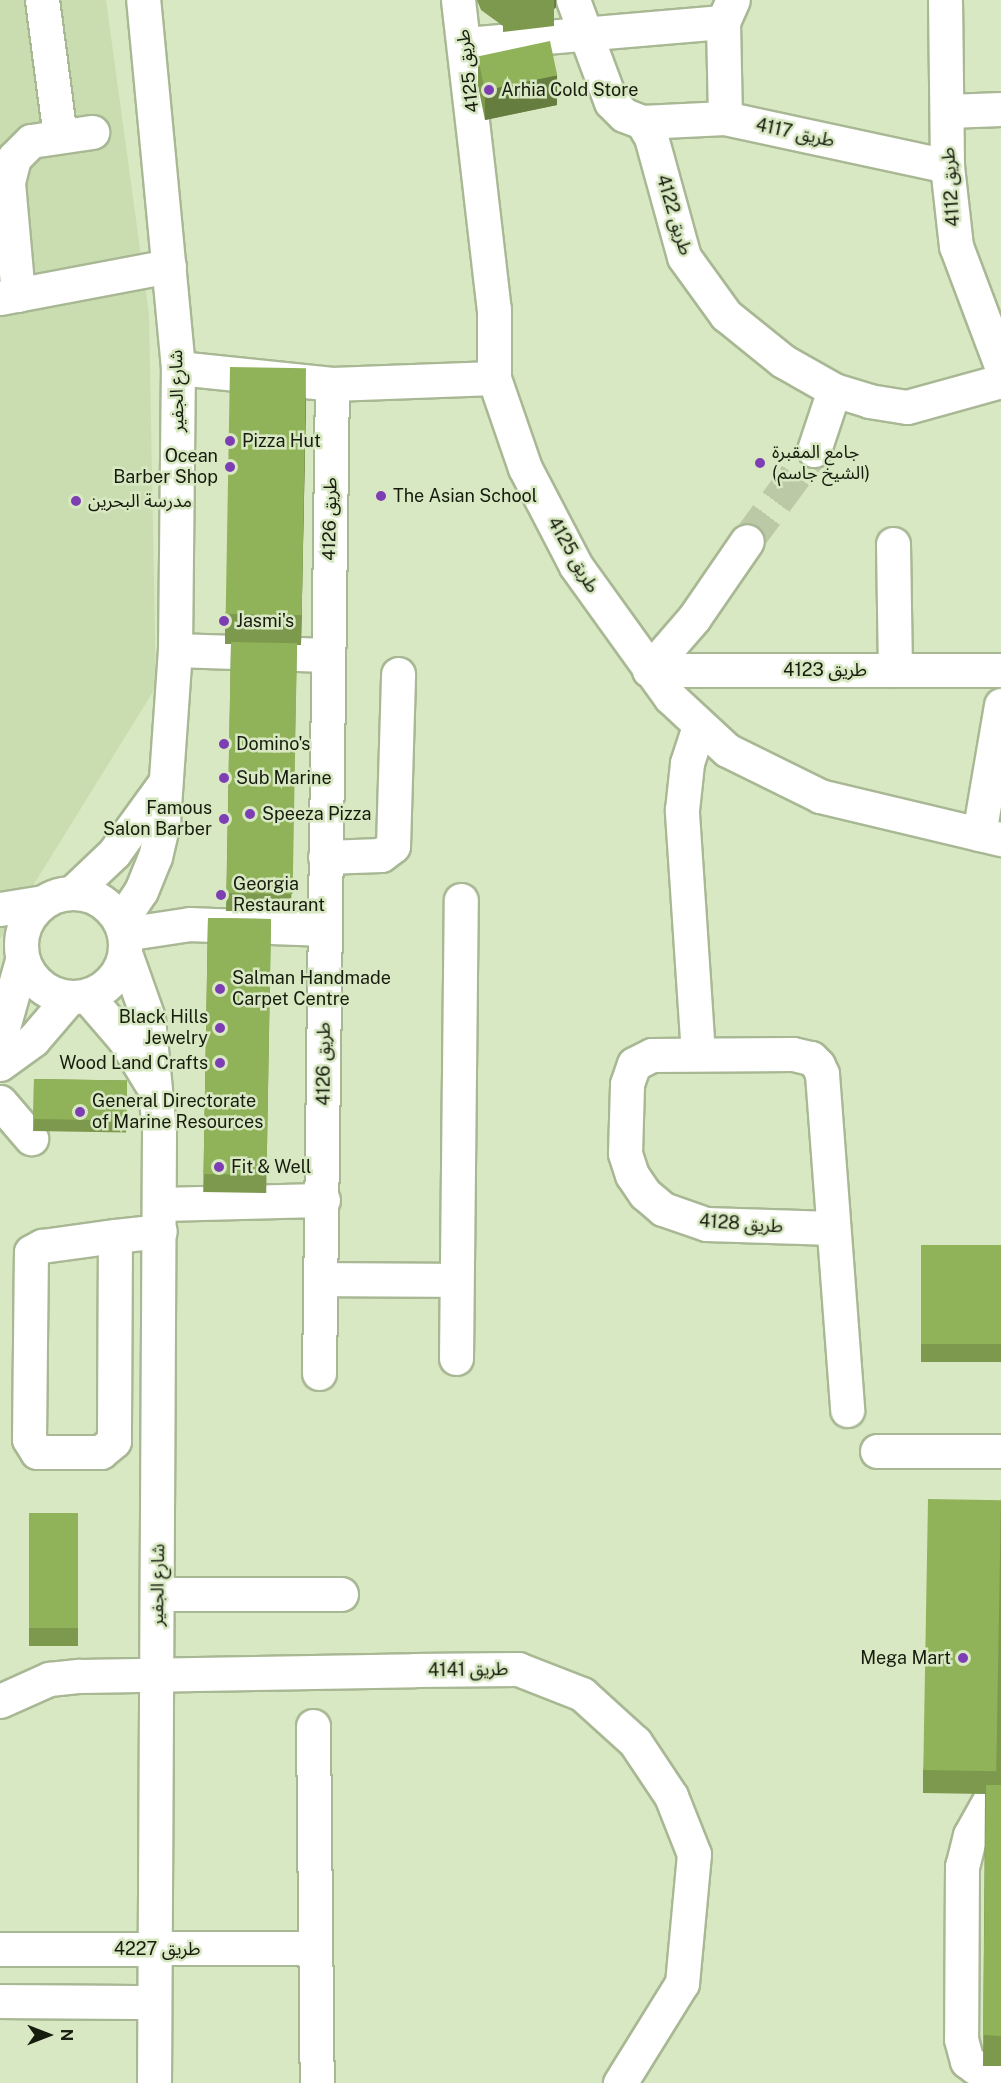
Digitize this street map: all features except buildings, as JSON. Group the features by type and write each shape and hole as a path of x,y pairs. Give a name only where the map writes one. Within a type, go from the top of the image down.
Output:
{"street":[{"path":"42,0 60,136"},
{"name":"شارع الجفير","path":"143,0 178,368 172,736 164,784 163,821 155,857 123,936 148,1018 159,1131 154,2083"},
{"name":"طريق 4125","path":"458,0 465,44 494,309 494,378 525,468 576,566 649,670 699,726 728,750 820,796 990,837"},
{"path":"573,0 588,31 611,102 624,115 642,122"},
{"name":"طريق 4112","path":"945,0 947,166 956,246 1001,366"},
{"path":"465,44 588,31 728,11 725,118"},
{"path":"948,111 1001,109"},
{"name":"طريق 4117","path":"642,122 725,118 947,166"},
{"name":"طريق 4122","path":"642,122 651,137 684,257 726,315 783,361 834,390 907,407 1001,381"},
{"path":"92,132 31,141 14,158 9,170 9,296 170,266"},
{"path":"178,368 332,384 494,378"},
{"name":"طريق 4126","path":"319,1373 332,384"},
{"path":"814,450 834,390"},
{"path":"649,670 694,618 747,541"},
{"path":"892,544 895,670"},
{"path":"175,650 327,654"},
{"name":"طريق 4123","path":"649,670 1001,670"},
{"path":"325,857 381,855 393,846 398,674"},
{"path":"990,837 1001,705"},
{"path":"698,1054 682,810 687,763 699,726"},
{"name":"شارع الجفير","path":"58,897 114,853 164,784"},
{"path":"0,1038 22,960 24,928 58,897"},
{"path":"0,909 58,897 101,901 123,936 112,980 78,997 33,1040 0,1064"},
{"path":"456,1358 461,900"},
{"path":"123,936 190,924 324,928"},
{"path":"22,960 40,987 78,997"},
{"name":"شارع الجفير","path":"78,997 124,1039 153,1087"},
{"name":"طريق 4128","path":"833,1228 706,1224 663,1209 645,1194 632,1175 625,1153 628,1073 642,1058 652,1055 802,1055 818,1065 822,1074 847,1410"},
{"path":"0,1102 31,1138"},
{"path":"115,1236 114,1442 101,1452 37,1452 29,1439 29,1258 42,1246 115,1236 160,1217 323,1200"},
{"path":"322,1279 456,1280"},
{"path":"877,1451 1001,1451"},
{"path":"158,1594 341,1594"},
{"name":"طريق 4141","path":"156,1676 518,1669 582,1694 635,1742 670,1796 694,1854 682,1983 620,2083"},
{"path":"0,1701 49,1679 156,1676"},
{"path":"313,1726 316,2083"},
{"path":"995,1798 970,1835 962,1866 961,2039 967,2061 975,2067 1001,2070"},
{"name":"طريق 4227","path":"0,1949 155,1958 315,1957"},
{"path":"0,2001 154,2002"}],"shaded area":[{"name":"مدرسة البحرين","path":"0,0 106,0 149,314 156,687 0,939"}],"tunnel":[{"path":"747,541 814,450"}],"place":[{"name":"Arhia Cold Store","path":"489,90"},
{"name":"Pizza Hut","path":"230,441"},
{"name":"جامع المقبرة (الشيخ جاسم)","path":"760,463"},
{"name":"Ocean Barber Shop","path":"230,467"},
{"name":"The Asian School","path":"381,496"},
{"name":"مدرسة البحرين","path":"76,501"},
{"name":"Jasmi's","path":"224,621"},
{"name":"Domino's","path":"224,744"},
{"name":"Sub Marine","path":"224,778"},
{"name":"Speeza Pizza","path":"250,814"},
{"name":"Famous Salon Barber","path":"224,819"},
{"name":"Georgia Restaurant","path":"221,895"},
{"name":"Salman Handmade Carpet Centre","path":"220,989"},
{"name":"Black Hills Jewelry","path":"220,1028"},
{"name":"Wood Land Crafts","path":"220,1063"},
{"name":"General Directorate of Marine Resources","path":"80,1112"},
{"name":"Fit & Well","path":"219,1167"},
{"name":"Mega Mart","path":"963,1658"}]}
